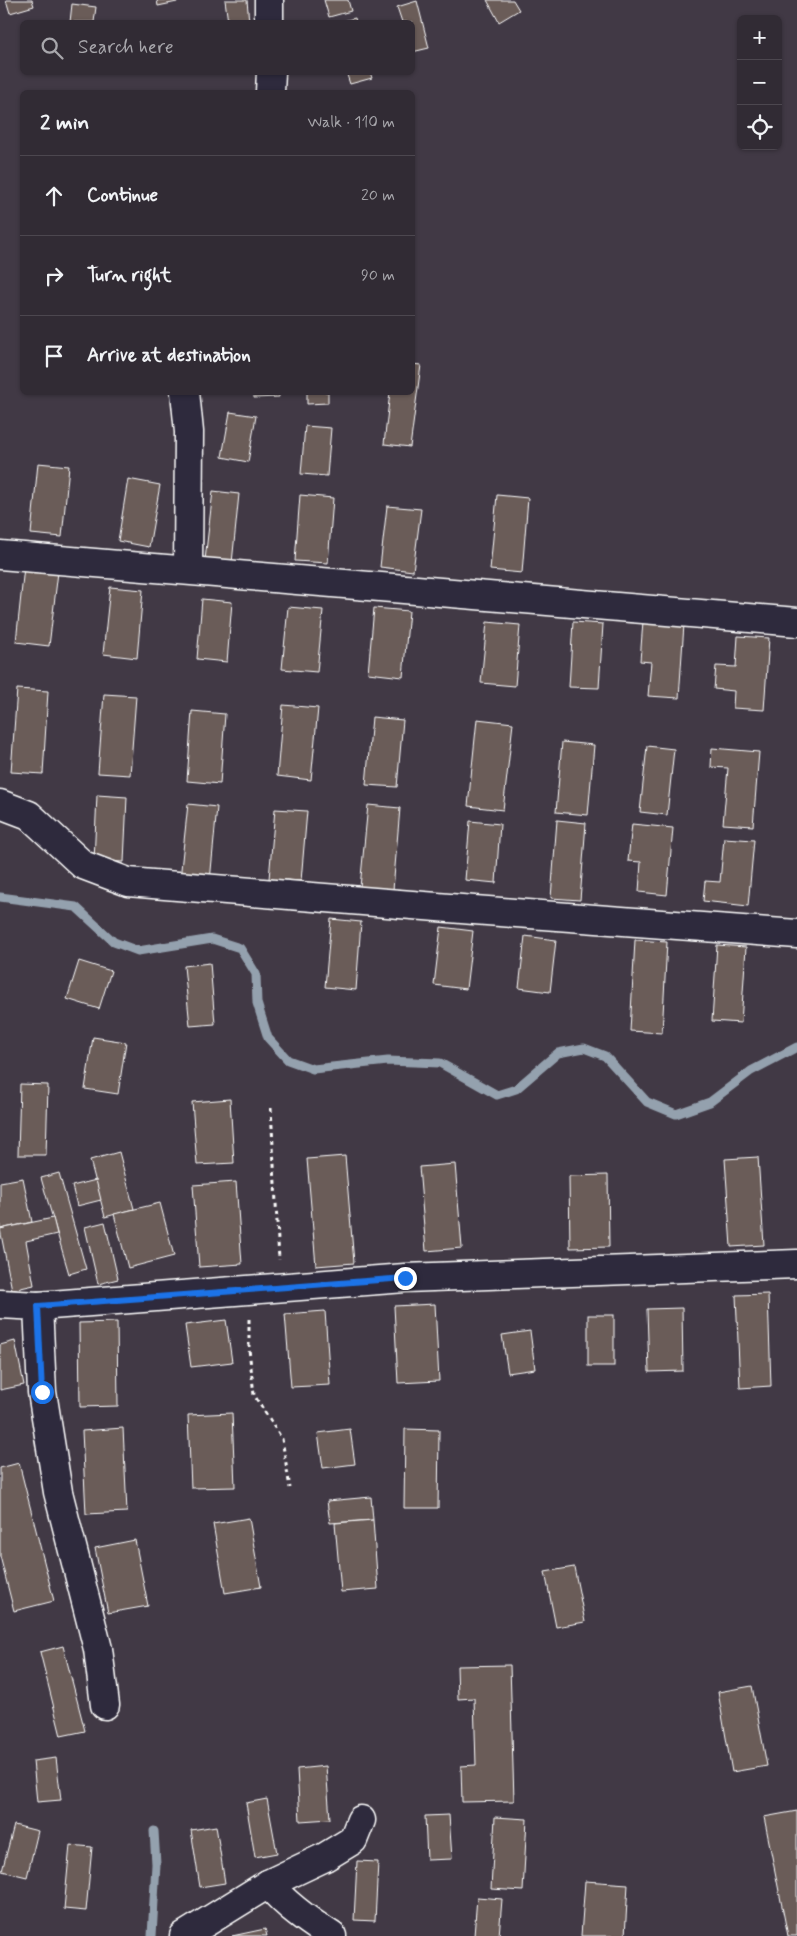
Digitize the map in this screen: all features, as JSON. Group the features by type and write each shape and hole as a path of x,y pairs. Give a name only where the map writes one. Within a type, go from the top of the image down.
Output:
{"street":[{"path":"268,0 269,20"},
{"path":"270,90 271,75"},
{"path":"185,395 189,432 188,570"},
{"path":"0,555 797,622"},
{"path":"0,804 29,815 84,865 128,882 797,934"},
{"path":"0,1304 38,1306 405,1278 797,1264"},
{"path":"38,1306 42,1392 58,1492 98,1650 105,1705"},
{"path":"184,1936 268,1884 325,1857 352,1840 361,1820"},
{"path":"268,1884 280,1898 301,1916 332,1936"}],"path":[{"path":"271,1108 280,1288"},
{"path":"249,1290 249,1349 254,1394 282,1439 290,1488"}],"building":[{"path":"6,0 32,0 34,6 10,13"},
{"path":"157,0 177,0 177,2 158,6"},
{"path":"225,0 247,0 249,20 228,20"},
{"path":"324,0 348,0 351,11 329,17"},
{"path":"487,0 513,0 519,10 499,22"},
{"path":"417,1 429,48 415,51 415,20 401,20 397,7"},
{"path":"72,4 96,7 94,20 70,20"},
{"path":"347,75 371,75 372,78 350,84"},
{"path":"415,364 421,365 410,447 384,444 390,395 415,395"},
{"path":"254,395 279,395 279,397 254,398"},
{"path":"307,395 328,395 328,403 307,404"},
{"path":"230,412 256,416 248,462 222,457"},
{"path":"305,426 331,428 327,476 301,474"},
{"path":"38,463 69,466 62,537 31,534"},
{"path":"128,479 160,485 149,547 118,541"},
{"path":"213,491 239,494 232,563 205,560"},
{"path":"300,495 333,498 328,563 295,561"},
{"path":"497,495 528,498 522,573 490,570"},
{"path":"387,506 421,509 413,571 380,567"},
{"path":"24,567 58,572 49,646 16,642"},
{"path":"110,587 143,590 137,658 103,654"},
{"path":"202,599 232,602 227,662 197,659"},
{"path":"288,607 323,610 317,672 282,669"},
{"path":"374,608 409,611 403,677 368,673"},
{"path":"643,621 684,624 679,698 648,696 651,662 640,661"},
{"path":"487,622 520,625 515,686 481,683"},
{"path":"573,622 603,624 599,688 569,687"},
{"path":"738,636 769,638 764,710 733,708 734,691 714,689 716,666 736,667"},
{"path":"17,689 48,691 43,774 11,772"},
{"path":"104,694 136,696 130,775 98,773"},
{"path":"283,705 318,708 311,780 277,776"},
{"path":"192,711 225,714 220,784 187,781"},
{"path":"372,717 403,720 397,787 366,785"},
{"path":"477,719 513,723 503,810 468,806"},
{"path":"562,742 594,745 588,815 556,812"},
{"path":"647,746 674,749 667,815 640,812"},
{"path":"712,748 759,752 753,826 723,824 728,768 711,767"},
{"path":"97,795 127,797 124,862 94,861"},
{"path":"188,804 217,807 210,881 180,879"},
{"path":"368,805 400,808 393,890 360,887"},
{"path":"275,809 307,811 301,881 269,879"},
{"path":"557,820 586,823 580,900 551,898"},
{"path":"470,821 500,824 496,883 465,880"},
{"path":"632,824 673,828 667,895 639,892 641,862 628,861"},
{"path":"724,838 754,840 748,906 703,901 705,881 720,882"},
{"path":"331,919 361,922 356,990 325,987"},
{"path":"441,927 473,931 466,989 434,985"},
{"path":"525,936 556,940 550,992 519,988"},
{"path":"635,940 667,942 662,1033 630,1031"},
{"path":"717,945 746,947 741,1023 712,1021"},
{"path":"79,961 111,971 99,1009 67,999"},
{"path":"210,963 215,1024 190,1026 184,966"},
{"path":"93,1037 126,1042 118,1094 85,1089"},
{"path":"20,1084 48,1085 46,1155 18,1155"},
{"path":"230,1099 234,1163 197,1165 192,1102"},
{"path":"119,1152 134,1209 105,1217 90,1160"},
{"path":"345,1156 354,1263 316,1266 307,1159"},
{"path":"758,1157 764,1245 731,1247 725,1159"},
{"path":"455,1164 462,1248 426,1251 419,1167"},
{"path":"59,1173 86,1269 69,1274 41,1178"},
{"path":"608,1175 609,1247 570,1248 569,1176"},
{"path":"23,1178 32,1222 0,1229 0,1182"},
{"path":"96,1180 101,1200 77,1206 72,1186"},
{"path":"236,1182 242,1264 199,1267 193,1185"},
{"path":"160,1203 174,1256 128,1268 114,1214"},
{"path":"53,1218 57,1234 26,1241 34,1285 12,1290 0,1229"},
{"path":"105,1222 118,1279 98,1284 85,1227"},
{"path":"768,1294 771,1386 740,1388 736,1295"},
{"path":"435,1304 439,1381 398,1383 394,1306"},
{"path":"682,1308 683,1371 649,1372 647,1309"},
{"path":"325,1311 330,1385 291,1387 285,1314"},
{"path":"588,1315 614,1315 614,1366 588,1366"},
{"path":"226,1320 232,1362 191,1367 185,1325"},
{"path":"117,1322 118,1406 80,1407 79,1323"},
{"path":"530,1331 535,1369 508,1373 502,1335"},
{"path":"15,1341 24,1385 0,1390 0,1345"},
{"path":"232,1413 235,1487 191,1488 188,1415"},
{"path":"123,1428 127,1512 86,1514 82,1431"},
{"path":"350,1429 355,1464 323,1468 318,1433"},
{"path":"405,1429 439,1430 438,1508 404,1508"},
{"path":"19,1463 54,1601 14,1611 0,1556 0,1468"},
{"path":"371,1497 373,1520 330,1523 327,1501"},
{"path":"249,1518 261,1587 225,1593 213,1524"},
{"path":"373,1520 378,1589 341,1592 335,1523"},
{"path":"135,1540 148,1606 108,1613 95,1548"},
{"path":"574,1567 585,1622 556,1627 545,1572"},
{"path":"63,1646 85,1731 61,1736 40,1652"},
{"path":"510,1665 514,1801 462,1802 461,1766 476,1765 474,1698 458,1699 457,1666"},
{"path":"752,1686 767,1766 732,1772 718,1692"},
{"path":"56,1758 61,1800 37,1802 33,1761"},
{"path":"326,1766 330,1819 300,1821 297,1769"},
{"path":"267,1799 277,1853 255,1857 246,1803"},
{"path":"797,1811 797,1936 788,1936 764,1817"},
{"path":"449,1815 452,1859 427,1860 425,1816"},
{"path":"495,1817 527,1819 523,1891 491,1889"},
{"path":"14,1825 38,1831 27,1877 2,1871"},
{"path":"216,1826 225,1883 200,1887 191,1830"},
{"path":"70,1845 92,1847 86,1911 64,1909"},
{"path":"357,1861 378,1862 375,1921 354,1920"},
{"path":"585,1881 628,1884 625,1936 581,1936"},
{"path":"477,1897 502,1899 499,1936 474,1936"},
{"path":"265,1929 267,1936 232,1936"}],"waterway":[{"path":"0,897 76,907 114,942 138,951 212,939 240,948 256,974 257,1003 268,1038 288,1060 313,1069 388,1061 440,1063 497,1095 516,1089 558,1053 584,1048 605,1056 647,1102 676,1114 710,1102 751,1071 797,1047"},
{"path":"152,1936 156,1864 154,1831"}],"route":[{"path":"42,1392 38,1306 405,1278"}]}
